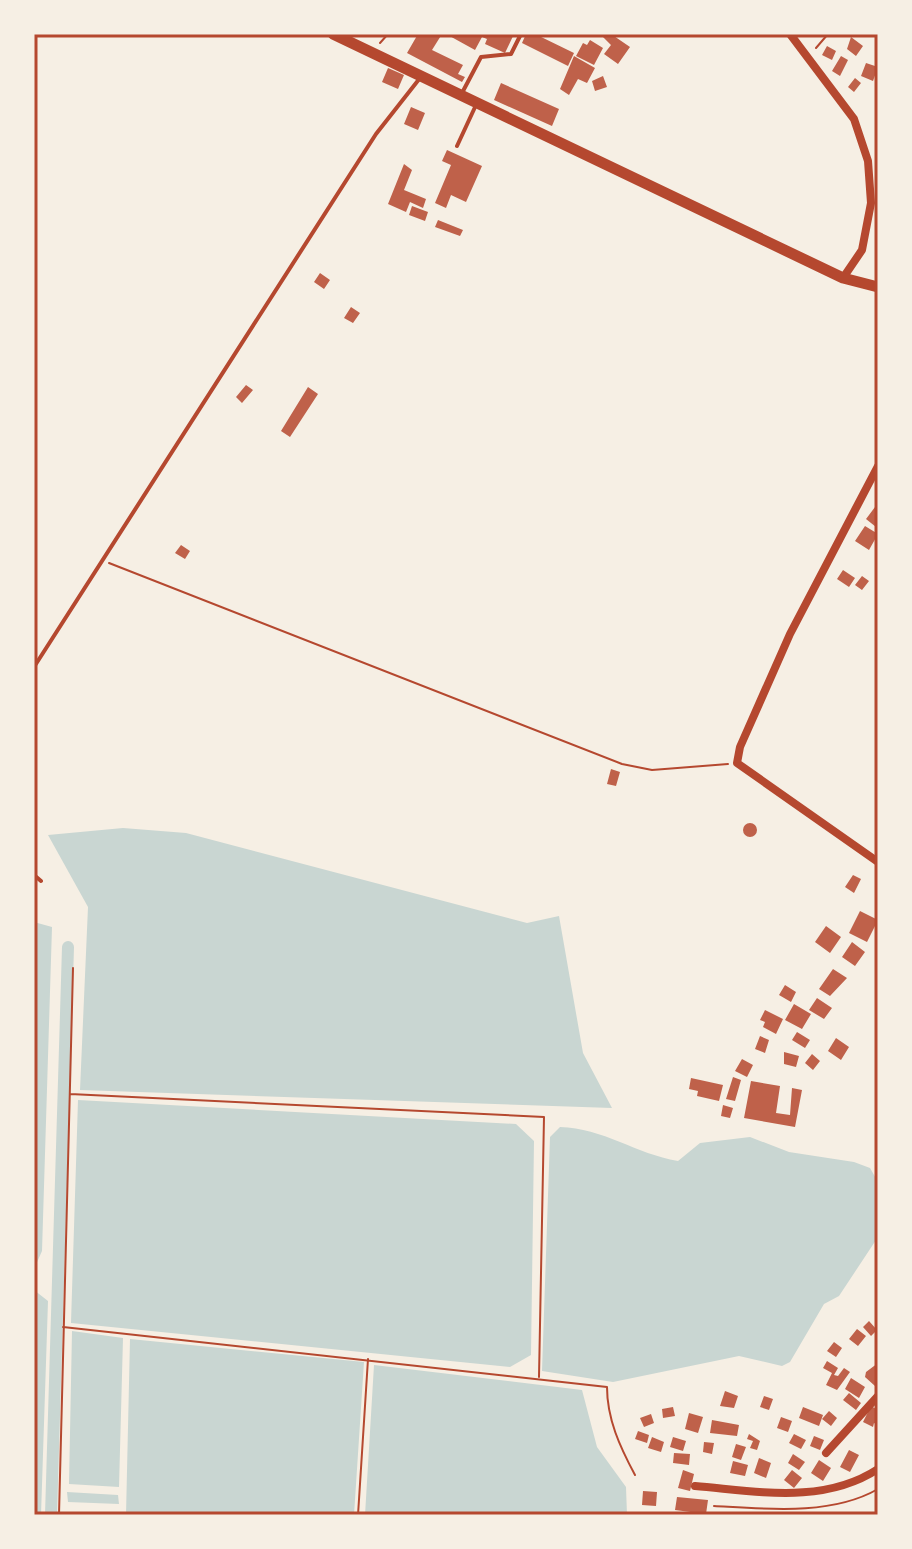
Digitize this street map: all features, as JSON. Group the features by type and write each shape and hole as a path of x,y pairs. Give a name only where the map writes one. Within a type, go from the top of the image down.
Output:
{"main road":[{"path":"333,34 843,278 878,287"}],"street":[{"path":"790,34 854,119 868,161 871,203 862,250 843,278"},
{"path":"878,466 790,634 740,747 737,763 878,862"},
{"path":"826,1453 878,1396"},
{"path":"695,1486 795,1495 857,1482 878,1469"}],"lane":[{"path":"461,96 481,57 511,54 521,34"},
{"path":"34,667 306,240 376,134 421,76"},
{"path":"457,146 477,103"},
{"path":"34,875 41,881"}],"path":[{"path":"371,39 381,44 388,34"},
{"path":"807,59 828,34"},
{"path":"104,561 622,764 652,770 737,763"},
{"path":"59,1515 73,968"},
{"path":"70,1094 544,1117 539,1377"},
{"path":"63,1327 368,1358 607,1387 607,1404 619,1444 635,1475"},
{"path":"358,1515 368,1358"},
{"path":"714,1506 784,1510 864,1497 878,1489"}],"shaded area":[{"path":"123,828 186,833 527,923 559,916 583,1053 612,1108 80,1090 88,907 48,835"},
{"path":"34,922 52,927 42,1251 34,1269"},
{"path":"78,1100 516,1124 534,1141 531,1355 510,1367 71,1323"},
{"path":"560,1127 605,1136 678,1161 700,1143 750,1137 789,1152 854,1162 870,1168 878,1182 878,1237 839,1296 824,1304 790,1362 782,1366 739,1356 613,1382 542,1371 550,1137"},
{"path":"34,1290 48,1301 41,1515 34,1515"},
{"path":"72,1331 123,1338 119,1487 69,1484"},
{"path":"130,1339 364,1362 354,1515 126,1515"},
{"path":"374,1365 582,1390 597,1447 626,1487 627,1515 365,1515"},
{"path":"67,1492 118,1495 119,1504 68,1502"}],"building":[{"path":"418,34 442,34 432,50 463,65 458,74 465,77 462,82 407,53"},
{"path":"446,34 514,34 505,53 485,44 487,39 482,37 475,50"},
{"path":"526,34 535,34 574,53 568,66 522,43"},
{"path":"600,34 611,34 630,47 618,64 604,54 611,45"},
{"path":"851,37 863,46 856,56 847,49"},
{"path":"590,40 603,48 594,65 576,56 583,43 587,45"},
{"path":"827,46 836,51 832,60 822,55"},
{"path":"574,56 595,68 587,83 578,79 569,95 560,89"},
{"path":"841,56 848,60 840,76 832,71"},
{"path":"866,63 878,67 873,81 861,76"},
{"path":"388,68 404,75 398,89 382,82"},
{"path":"603,76 607,87 595,91 592,81"},
{"path":"855,78 861,83 854,92 848,87"},
{"path":"501,83 559,109 552,126 494,100"},
{"path":"411,107 425,113 418,130 404,124"},
{"path":"447,150 482,166 466,202 451,195 446,208 435,203 451,165 442,161"},
{"path":"404,164 412,170 404,190 426,199 423,208 410,202 406,212 388,204"},
{"path":"412,206 428,212 425,221 409,215"},
{"path":"438,220 463,230 460,236 435,227"},
{"path":"320,273 330,280 324,289 314,282"},
{"path":"351,307 360,313 353,323 344,318"},
{"path":"246,385 253,390 242,403 236,397"},
{"path":"308,387 318,394 290,437 281,431"},
{"path":"878,503 878,524 876,527 866,519"},
{"path":"865,526 878,534 869,550 855,541"},
{"path":"181,545 190,551 185,559 175,553"},
{"path":"843,570 855,578 849,587 837,579"},
{"path":"862,576 869,581 862,590 855,585"},
{"path":"611,769 620,772 616,786 607,784"},
{"path":"750,823 757,830 750,837 743,830"},
{"path":"853,875 861,879 854,893 845,887"},
{"path":"860,911 878,920 867,942 849,933"},
{"path":"826,926 841,937 830,953 815,942"},
{"path":"852,942 865,952 855,966 842,957"},
{"path":"833,969 847,978 830,996 819,989"},
{"path":"785,985 796,992 791,1002 779,995"},
{"path":"817,998 832,1008 824,1019 809,1010"},
{"path":"794,1004 811,1014 802,1029 785,1020"},
{"path":"765,1010 783,1019 776,1034 763,1027 765,1022 760,1020"},
{"path":"797,1032 810,1040 805,1048 792,1040"},
{"path":"760,1036 769,1040 765,1053 755,1049"},
{"path":"836,1038 849,1047 841,1060 828,1051"},
{"path":"784,1052 799,1056 796,1067 784,1064"},
{"path":"812,1054 820,1061 813,1070 805,1063"},
{"path":"742,1059 753,1065 747,1077 735,1071"},
{"path":"733,1077 741,1080 735,1101 726,1099"},
{"path":"691,1078 723,1085 719,1101 697,1096 698,1091 689,1089"},
{"path":"751,1081 780,1086 776,1113 790,1115 792,1088 802,1090 795,1127 744,1118"},
{"path":"723,1105 733,1108 730,1118 721,1116"},
{"path":"869,1321 877,1330 871,1336 863,1327"},
{"path":"857,1329 866,1336 858,1346 849,1339"},
{"path":"834,1342 842,1348 836,1357 827,1351"},
{"path":"827,1361 838,1368 834,1375 838,1376 844,1368 850,1372 837,1390 826,1385 832,1373 823,1368"},
{"path":"878,1363 878,1383 875,1386 865,1377 866,1372"},
{"path":"851,1378 865,1387 859,1398 845,1389"},
{"path":"725,1391 738,1396 734,1408 720,1406"},
{"path":"849,1393 861,1403 856,1410 843,1400"},
{"path":"764,1396 773,1399 769,1410 760,1407"},
{"path":"871,1406 878,1410 878,1425 874,1423 873,1427 863,1422"},
{"path":"673,1407 675,1416 663,1418 662,1409"},
{"path":"803,1407 823,1415 819,1426 799,1418"},
{"path":"829,1411 837,1418 831,1426 822,1419"},
{"path":"689,1413 703,1417 698,1433 685,1429"},
{"path":"651,1414 654,1423 644,1427 640,1418"},
{"path":"781,1417 792,1421 788,1432 777,1428"},
{"path":"712,1420 739,1425 737,1436 710,1433"},
{"path":"638,1431 649,1435 647,1443 635,1439"},
{"path":"749,1434 760,1441 757,1450 750,1448 753,1441 747,1439"},
{"path":"794,1434 806,1440 801,1449 789,1443"},
{"path":"814,1436 824,1440 820,1450 810,1446"},
{"path":"652,1437 664,1442 661,1452 648,1448"},
{"path":"673,1437 686,1441 683,1451 670,1447"},
{"path":"704,1442 714,1443 712,1454 703,1452"},
{"path":"736,1444 746,1447 741,1460 732,1457"},
{"path":"849,1450 859,1455 850,1472 840,1467"},
{"path":"674,1453 690,1454 689,1465 673,1463"},
{"path":"793,1454 805,1462 799,1470 788,1463"},
{"path":"759,1458 771,1463 766,1478 754,1473"},
{"path":"819,1460 831,1468 823,1481 811,1473"},
{"path":"733,1461 748,1465 745,1476 730,1473"},
{"path":"683,1470 694,1474 690,1491 678,1488"},
{"path":"792,1470 802,1478 794,1488 784,1480"},
{"path":"643,1491 657,1492 656,1506 642,1505"},
{"path":"677,1497 708,1500 706,1514 675,1510"}],"waterway":[{"path":"51,1515 68,947"}]}
